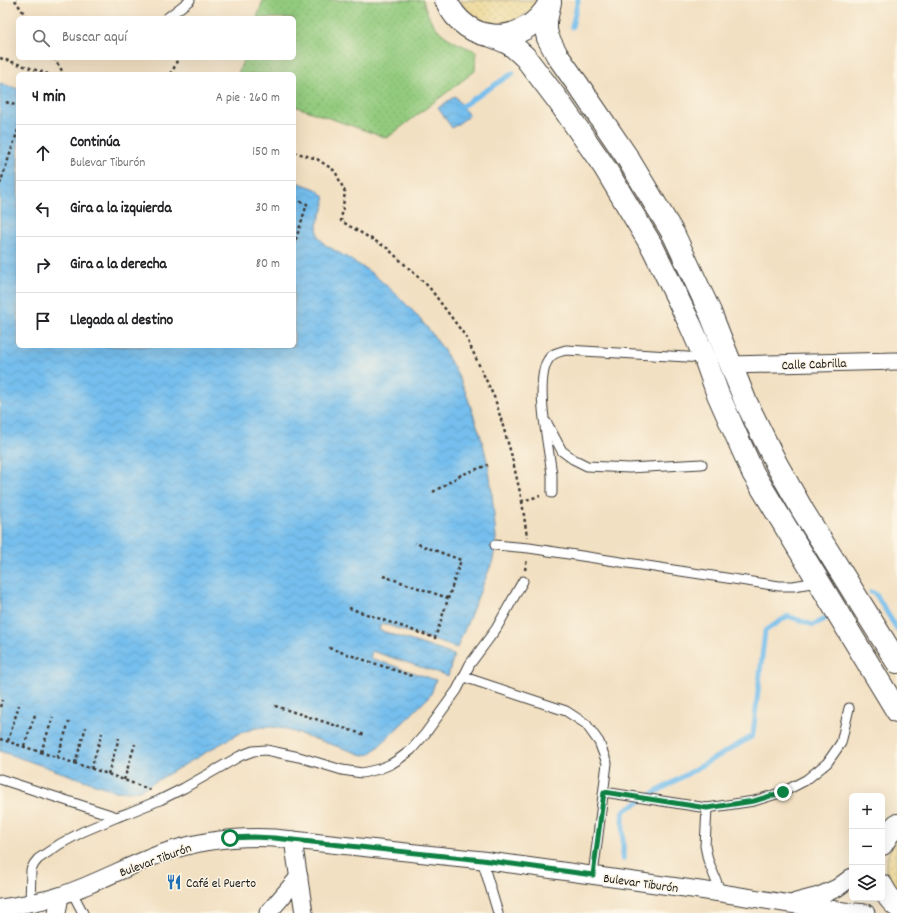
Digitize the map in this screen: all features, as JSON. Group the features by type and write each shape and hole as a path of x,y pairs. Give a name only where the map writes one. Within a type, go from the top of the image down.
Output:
{"street":[{"path":"446,0 454,14 461,22 470,28 506,42 514,47 524,57 558,99 605,168 653,248 690,324 705,358 717,392 753,473 897,711"},
{"path":"489,35 500,36 510,34 521,31 530,26 545,11 550,1"},
{"path":"550,1 546,21 548,38 557,55 627,157 674,235 710,312 745,400 777,465 799,505 897,662"},
{"name":"Calle Cabrilla","path":"731,365 897,361"},
{"name":"Bulevar Tiburón","path":"0,908 30,904 66,894 160,854 205,842 230,838 254,837 482,860 721,893 789,908 866,913"},
{"path":"293,840 304,913"},
{"path":"268,913 299,877"},
{"name":"Bulevar Tiburón","path":"789,908 833,890 849,879"},
{"path":"885,892 897,906"},
{"path":"57,913 66,894"}],"lane":[{"path":"170,16 190,0"},
{"path":"552,493 552,476 542,400 543,372 547,361 552,354 566,350 705,358"},
{"path":"544,419 562,450 573,459 587,466 629,468 702,464"},
{"path":"495,545 529,548 779,586 793,586 818,582"},
{"path":"30,904 31,870 38,859 60,844 82,832 160,800 240,756 253,751 266,750 298,757 342,770 362,773 379,769 399,759 410,750 429,729 457,690 470,664 496,629 522,581"},
{"path":"464,677 566,711 586,724 599,742 607,763 593,875"},
{"path":"604,792 707,808 754,801 783,792 806,780 827,763 841,743 849,708"},
{"path":"0,779 117,817"},
{"path":"707,808 705,846 708,860 721,893"},
{"path":"482,860 498,913"},
{"path":"66,894 83,913"}],"path":[{"path":"15,0 26,16"},
{"path":"0,58 42,72"},
{"path":"55,60 63,72"},
{"path":"171,72 177,60"},
{"path":"6,102 16,105"},
{"path":"0,184 16,136"},
{"path":"296,153 316,159 335,170 345,192 341,221 386,248 429,287 466,337 495,399 511,453 522,501 552,493"},
{"path":"296,201 307,204 296,238"},
{"path":"433,492 462,475 488,465"},
{"path":"349,608 435,638 461,560 415,543"},
{"path":"383,576 448,598"},
{"path":"329,648 412,676"},
{"path":"0,707 2,700"},
{"path":"8,741 19,705"},
{"path":"275,706 365,735"},
{"path":"24,746 36,712"},
{"path":"41,752 53,717"},
{"path":"58,758 69,722"},
{"path":"75,763 86,727"},
{"path":"91,769 102,733"},
{"path":"0,738 108,774 143,788"},
{"path":"108,774 119,738"},
{"path":"124,780 135,744"}],"green space":[{"path":"263,0 423,0 426,11 431,20 442,33 457,43 476,51 475,71 387,138 296,107 296,72 239,72 243,60 296,60 296,16 258,16"}],"sand":[{"path":"460,0 538,0 530,10 521,17 510,22 499,23 487,22 477,17 467,10"},
{"path":"897,837 897,895 888,878 886,865 890,850"}],"water":[{"path":"0,83 16,88 16,348 296,348 296,182 316,189 324,196 325,204 317,225 318,236 324,244 373,274 395,293 430,331 443,349 457,373 466,393 482,440 489,469 496,538 493,560 457,648 381,623 379,630 454,655 448,676 372,651 370,658 436,680 431,694 427,699 370,754 363,755 285,729 271,727 260,728 236,735 151,784 131,792 115,791 0,751"},
{"path":"455,96 469,116 452,128 438,108"}],"waterway":[{"path":"572,27 578,0"},
{"path":"462,106 513,73"},
{"path":"871,592 877,596 897,629"},
{"path":"623,859 623,813 625,810 751,737 753,734 765,631 788,616 813,625 825,619"}],"place":[{"name":"Café el Puerto","path":"174,882"}],"route":[{"path":"230,838 274,838 482,860 593,875 604,792 707,808 754,801 783,792"}]}
